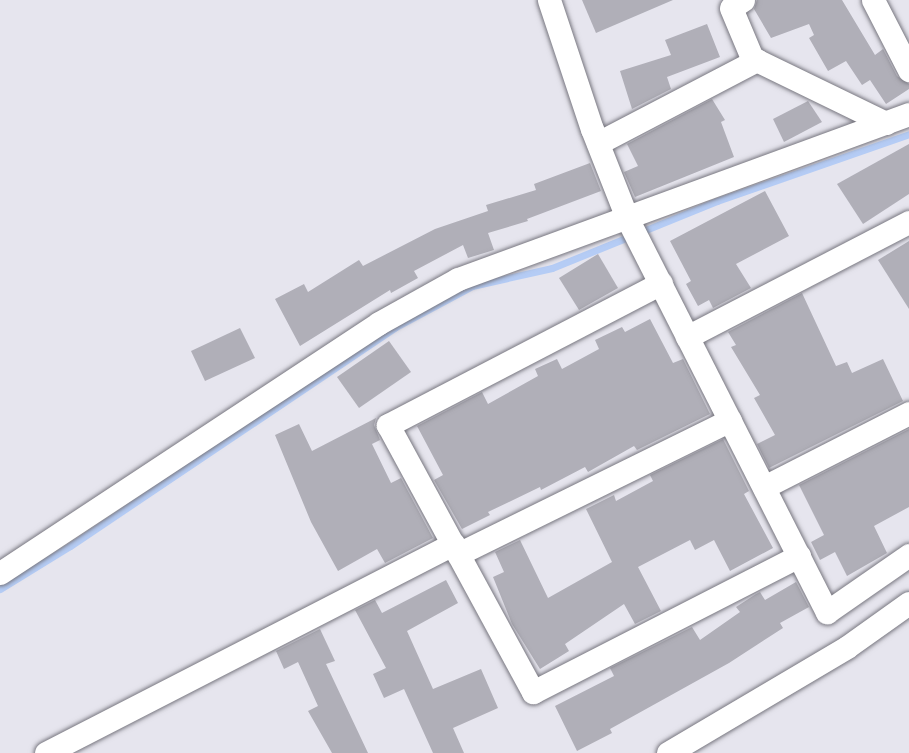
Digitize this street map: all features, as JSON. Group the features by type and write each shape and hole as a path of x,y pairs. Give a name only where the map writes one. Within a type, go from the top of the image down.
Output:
{"street":[{"path":"549,0 627,218 827,612 909,555"},
{"path":"743,0 732,8 752,58 886,123"},
{"path":"873,0 909,70"},
{"path":"598,143 757,60"},
{"path":"0,573 379,323 458,279 909,114"},
{"path":"687,337 909,222"},
{"path":"661,283 388,425 533,692 799,556"},
{"path":"764,487 909,413"},
{"path":"46,753 455,549 730,420"},
{"path":"668,753 847,648 909,603"}],"building":[{"path":"582,0 673,0 596,33"},
{"path":"757,0 842,0 875,55 883,49 897,76 909,84 909,89 886,104 870,80 862,85 846,61 828,71 809,38 814,35 809,24 771,38 754,9"},
{"path":"707,24 720,57 667,77 671,89 632,109 620,71 671,55 665,40"},
{"path":"712,99 725,120 721,122 734,157 635,197 624,172 638,166 627,144"},
{"path":"808,101 822,122 784,142 773,119"},
{"path":"909,144 909,194 863,224 837,184"},
{"path":"590,163 601,191 527,219 528,221 488,233 494,250 468,258 463,245 414,271 418,278 391,293 390,290 300,346 275,299 304,284 308,292 359,260 363,266 435,229 488,211 486,205 536,190 534,184"},
{"path":"765,191 789,236 736,264 751,288 713,308 709,300 698,306 686,284 691,281 670,241"},
{"path":"909,241 909,309 878,260"},
{"path":"598,254 618,288 579,310 559,278"},
{"path":"802,293 836,366 847,362 852,373 883,359 903,401 769,468 757,444 775,435 754,398 760,395 731,347 736,345 728,332"},
{"path":"650,319 673,363 683,359 710,414 637,450 634,446 588,472 585,467 541,490 540,487 488,512 490,515 462,529 434,480 443,475 417,426 482,392 488,404 538,376 535,369 557,359 562,369 599,349 595,340 622,327 625,332"},
{"path":"240,328 255,358 205,381 191,351"},
{"path":"389,341 411,372 359,408 337,377"},
{"path":"376,418 374,425 380,440 372,444 391,483 401,478 433,538 385,563 377,549 338,571 311,522 275,435 299,424 312,451"},
{"path":"909,429 909,507 874,526 887,553 847,576 835,552 820,560 811,542 824,535 799,485"},
{"path":"723,439 749,491 744,494 773,548 730,571 714,540 695,550 690,540 638,567 661,611 635,624 624,604 565,644 569,651 540,669 512,624 493,577 504,572 495,552 520,540 548,598 612,562 586,509 614,495 616,501 653,481 650,475"},
{"path":"446,580 458,603 407,631 433,689 481,669 498,708 453,728 464,753 433,753 404,689 384,698 373,674 386,668 355,610 375,600 382,613"},
{"path":"796,582 809,607 780,623 783,628 729,663 610,729 612,733 577,751 555,706 614,676 610,668 692,627 700,640 740,612 736,607 756,594 760,592 765,600"},
{"path":"320,629 335,661 326,664 368,753 332,753 308,711 318,706 298,662 284,669 276,651"}],"waterway":[{"path":"0,589 70,546 394,328 472,286 552,268 717,201 909,134"}]}
